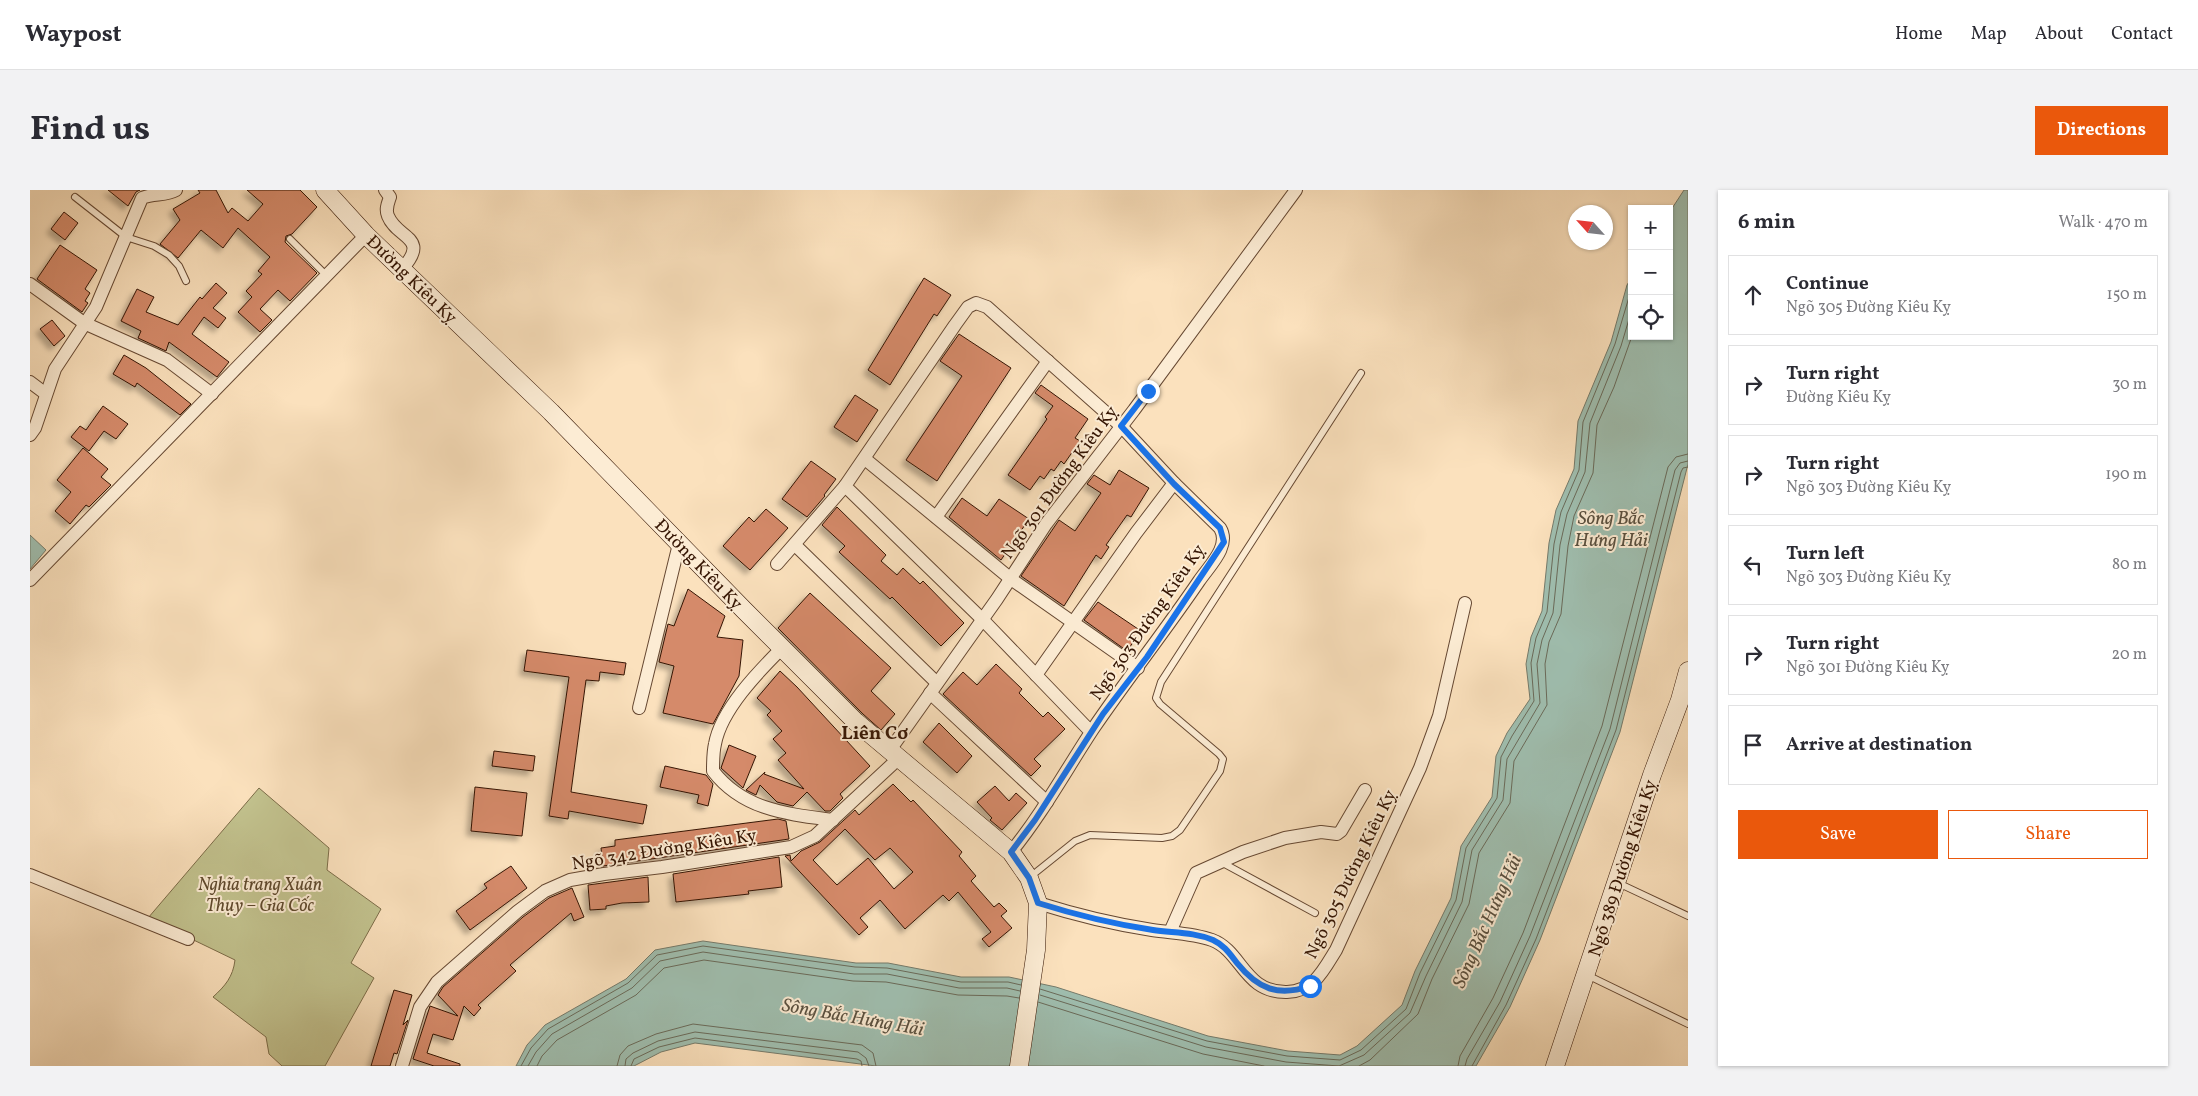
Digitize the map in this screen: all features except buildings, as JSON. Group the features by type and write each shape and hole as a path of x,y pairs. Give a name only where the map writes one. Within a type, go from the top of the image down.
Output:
{"main road":[{"name":"Đường Kiêu Kỵ","path":"325,190 366,235 550,412 856,722 1011,852 1029,878 1038,903 1036,950 1019,1066"},
{"name":"Ngõ 389 Đường Kiêu Kỵ","path":"1555,1066 1617,882 1680,709 1688,670"}],"street":[{"path":"30,434 35,428 54,368 96,307 132,239 131,225 142,198 149,195 171,193 176,190"},
{"path":"385,190 390,196 387,215 412,241 413,248 408,262 402,269"},
{"name":"Ngõ 301 Đường Kiêu Kỵ","path":"895,754 934,688 1011,579 1046,524 1296,190"},
{"path":"30,580 366,235"},
{"path":"30,284 84,323 167,360 212,394"},
{"name":"Ngõ 303 Đường Kiêu Kỵ","path":"778,564 845,486 955,324 968,307 976,303 987,307 1121,426 1174,484 1218,517 1223,532 1224,542 1222,547 1092,732 1047,802 1011,852"},
{"path":"936,517 1048,361"},
{"path":"30,382 46,394"},
{"path":"865,458 1011,579 1138,668"},
{"path":"1036,675 1136,533 1174,484"},
{"path":"845,486 982,620 1092,732"},
{"path":"638,708 679,544"},
{"path":"795,545 1047,802"},
{"name":"Ngõ 305 Đường Kiêu Kỵ","path":"1038,903 1098,920 1212,940 1224,946 1246,974 1256,983 1275,990 1297,990 1310,986 1319,978 1336,950 1420,768 1439,716 1465,603"},
{"path":"782,648 755,675 726,717 715,743 713,771 723,784 767,809 833,820"},
{"name":"Ngõ 342 Đường Kiêu Kỵ","path":"402,1066 420,1007 428,992 518,911 545,891 570,880 791,847 815,836 833,820 895,754"},
{"path":"1170,932 1196,873 1220,861 1286,838 1321,832 1337,834 1341,831 1364,790"},
{"path":"30,876 188,939"}],"lane":[{"path":"75,197 132,239 154,246 169,255 179,266 186,281"},
{"path":"290,239 327,276"},
{"path":"1029,878 1075,842 1090,835 1172,836 1180,830 1220,771 1223,759 1219,754 1160,704 1156,698 1161,682 1361,373"},
{"path":"1220,861 1315,914"},
{"path":"1617,882 1688,916"},
{"path":"1587,975 1688,1024"}],"green space":[{"name":"Nghĩa trang Xuân Thụy – Gia Cốc","path":"259,788 329,848 327,870 381,909 351,963 374,978 325,1066 282,1066 269,1054 266,1037 213,997 228,981 235,960 148,918"}],"water":[{"name":"Sông Bắc Hưng Hải","path":"1684,190 1688,190 1688,464 1620,732 1540,940 1510,1007 1476,1066 876,1066 695,1043 661,1052 634,1066 516,1066 527,1045 545,1025 626,979 655,950 703,941 856,963 888,963 961,977 1009,977 1056,987 1208,1036 1288,1051 1340,1055 1357,1046 1402,1005 1415,971 1451,898 1461,846 1492,797 1496,756 1507,733 1530,699 1526,664 1531,637 1542,611 1549,543 1556,510 1574,469 1578,421 1611,342 1628,283 1628,340 1673,340 1673,207"},
{"path":"30,535 46,550 30,569"}],"district":[{"name":"Liên Cơ","path":"875,732"}],"route":[{"path":"1148,391 1121,426 1174,484 1220,528 1223,532 1224,542 1147,657 1103,714 1035,820 1011,852 1029,878 1038,903 1098,920 1154,930 1191,934 1212,940 1224,946 1246,974 1256,983 1286,992 1310,986"}]}
